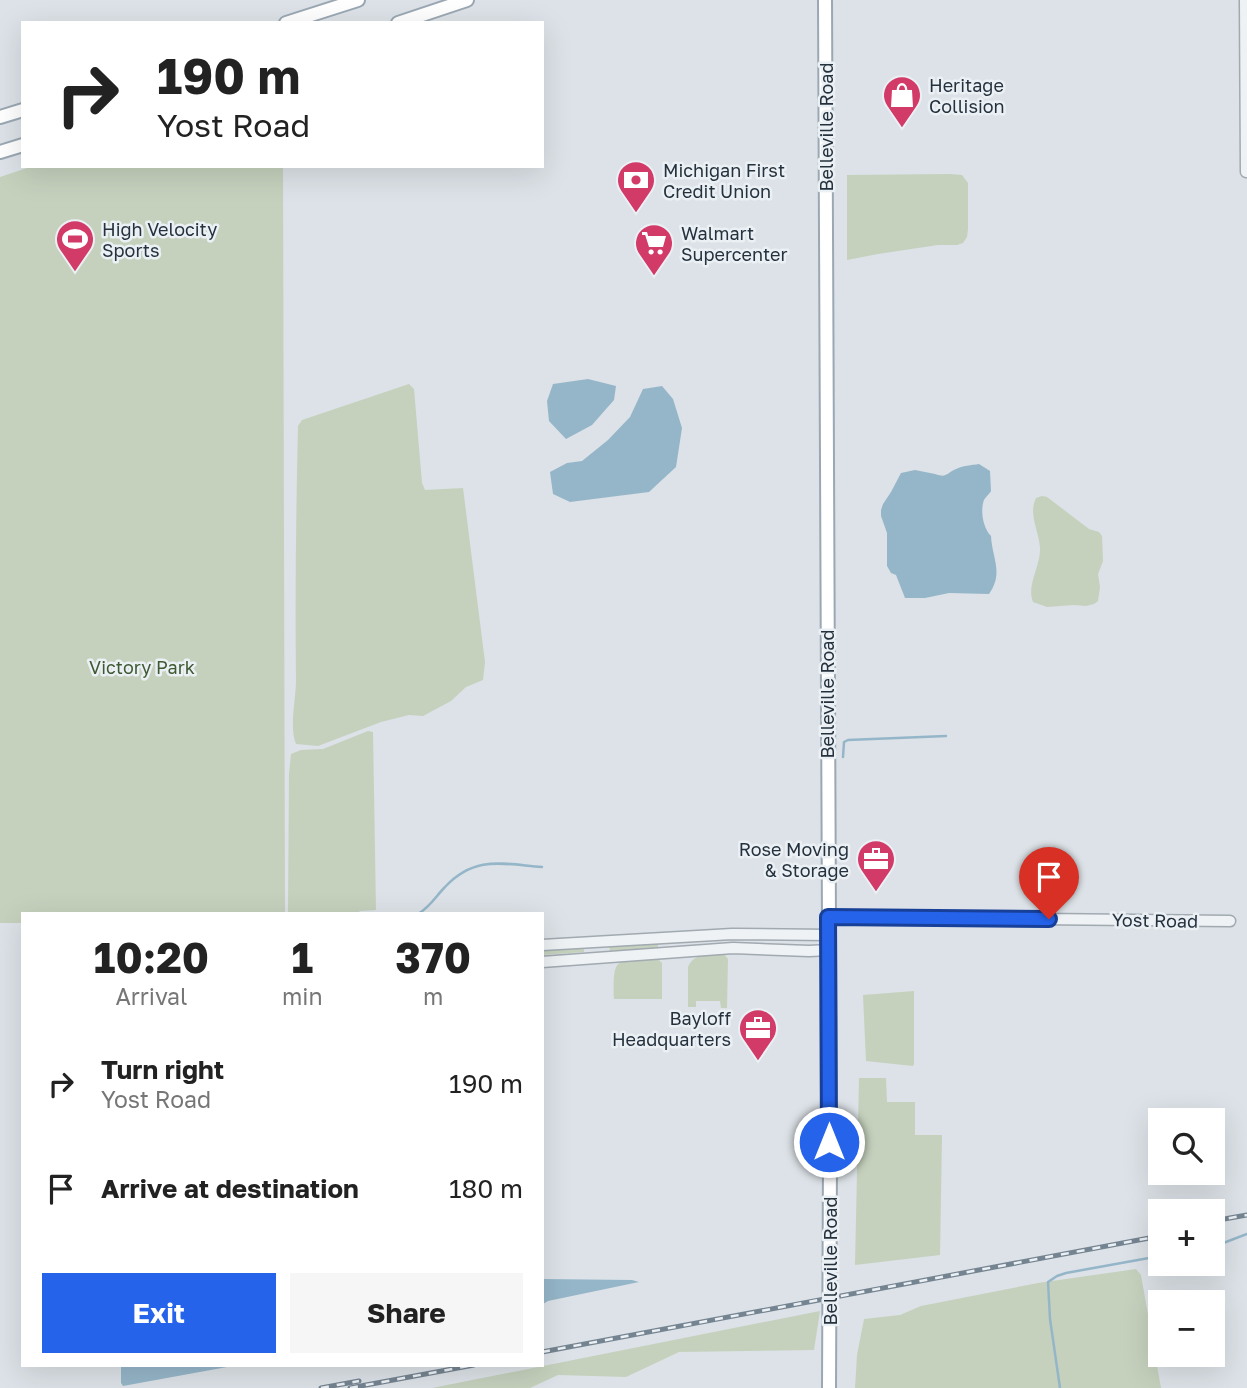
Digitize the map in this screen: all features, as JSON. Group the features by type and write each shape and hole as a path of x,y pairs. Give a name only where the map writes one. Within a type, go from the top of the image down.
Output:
{"main road":[{"path":"292,21 358,0"},
{"path":"404,21 467,0"},
{"name":"Belleville Road","path":"825,0 829,1388"},
{"path":"0,125 7,122 11,114"},
{"path":"0,152 21,146"}],"street":[{"path":"1245,0 1246,172"},
{"name":"Yost Road","path":"828,917 1230,921"},
{"path":"544,945 732,934 829,935"},
{"path":"732,934 733,948"},
{"path":"675,937 676,952"},
{"path":"600,941 601,958"},
{"path":"544,962 733,948 829,950"}],"green space":[{"name":"Victory Park","path":"27,168 283,168 285,912 21,912 21,923 0,923 0,177"},
{"path":"847,175 962,175 968,183 968,229 963,243 847,260"},
{"path":"409,384 414,389 422,483 425,490 463,488 485,662 483,680 466,687 451,701 423,716 409,715 381,722 318,746 296,744 293,722 296,680 298,426 302,420"},
{"path":"1042,496 1102,536 1103,561 1098,574 1100,587 1098,601 1094,604 1047,607 1033,602 1031,589 1040,548 1033,510 1036,498"},
{"path":"368,731 373,732 376,910 288,912 291,754 301,750 323,749"},
{"path":"658,943 658,948 610,951 609,946"},
{"path":"584,948 584,952 544,955 544,950"},
{"path":"724,954 728,959 727,1008 721,1008 720,1001 696,1001 696,1007 688,1007 688,967 691,962 703,955"},
{"path":"657,958 662,963 662,999 614,999 614,974 619,963 632,959"},
{"path":"914,991 913,1066 866,1061 863,995"},
{"path":"859,1078 886,1078 887,1102 915,1102 915,1135 942,1135 940,1255 855,1265"},
{"path":"1136,1269 1141,1275 1148,1315 1148,1367 1157,1367 1161,1388 855,1388 857,1355 864,1319 900,1315 921,1306 1038,1283"},
{"path":"820,1311 814,1350 679,1352 626,1377 558,1375 530,1388 432,1388"}],"water":[{"path":"588,379 616,386 614,400 592,425 566,439 549,421 547,401 553,384"},
{"path":"662,386 673,399 682,428 676,467 649,492 570,502 553,494 550,472 567,463 582,461 630,417 643,389"},
{"path":"979,464 990,471 991,491 984,500 982,514 991,536 996,565 996,579 989,594 949,593 925,598 905,598 896,575 891,573 887,566 887,533 881,516 883,504 901,473 915,470 944,475 958,468"},
{"path":"544,1279 639,1282 544,1303"},
{"path":"121,1367 227,1367 123,1386"}],"waterway":[{"path":"843,757 844,742 848,740 946,736"},
{"path":"421,912 456,877 467,870 490,864 542,867"},
{"path":"1225,1242 1247,1234"},
{"path":"1060,1388 1050,1319 1048,1282 1066,1273 1148,1258"}],"railway":[{"path":"1225,1219 1247,1215"},
{"path":"544,1352 1148,1238"},
{"path":"350,1388 463,1367"},
{"path":"321,1388 359,1381"}],"place":[{"name":"Heritage Collision","path":"902,129"},
{"name":"Michigan First Credit Union","path":"636,214"},
{"name":"High Velocity Sports","path":"75,273"},
{"name":"Walmart Supercenter","path":"654,277"},
{"name":"Rose Moving & Storage","path":"876,893"},
{"name":"Bayloff Headquarters","path":"758,1062"}],"route":[{"path":"829,1142 828,917 1049,919"}]}
